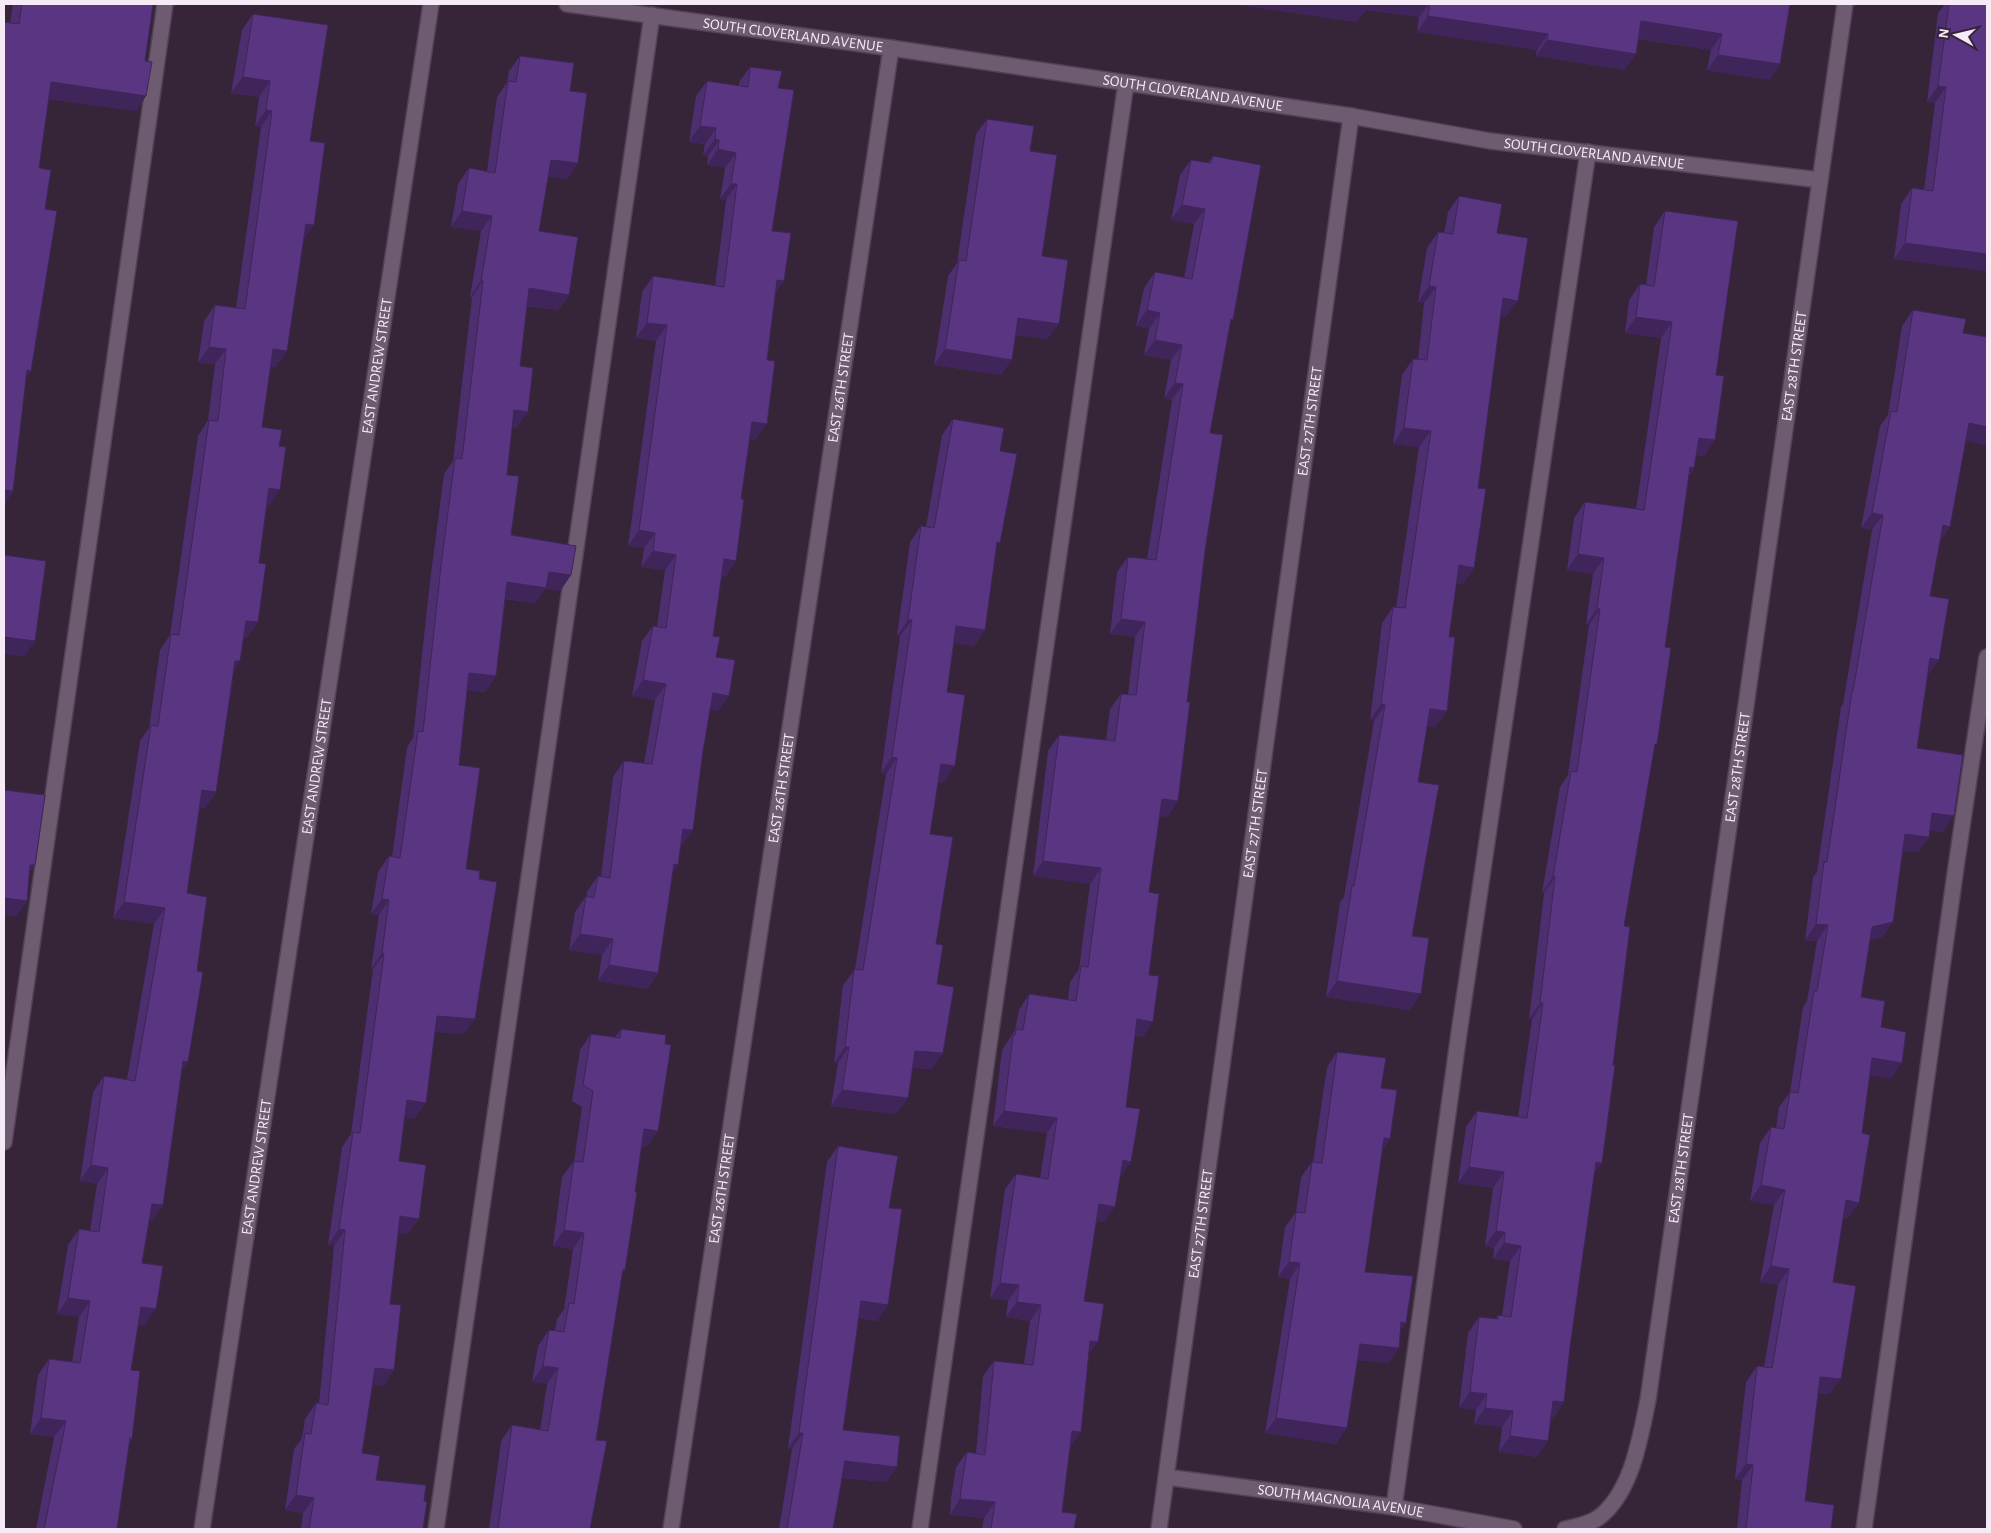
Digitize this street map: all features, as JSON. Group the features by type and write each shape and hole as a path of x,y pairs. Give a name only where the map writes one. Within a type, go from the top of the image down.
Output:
{"street":[{"path":"4,1142 165,4"},
{"name":"EAST ANDREW STREET","path":"202,1529 431,4"},
{"name":"SOUTH CLOVERLAND AVENUE","path":"567,4 891,48 1351,116 1490,141 1820,180"},
{"name":"EAST 28TH STREET","path":"1601,1524 1625,1482 1635,1457 1648,1400 1845,4"},
{"path":"436,1529 652,16"},
{"name":"EAST 26TH STREET","path":"671,1529 891,48"},
{"path":"920,1529 1126,83"},
{"name":"EAST 27TH STREET","path":"1159,1529 1351,116"},
{"path":"1394,1508 1459,1033 1588,152"},
{"path":"1864,1529 1987,657"},
{"name":"SOUTH MAGNOLIA AVENUE","path":"1166,1477 1394,1508 1514,1529"},
{"path":"1565,1529 1601,1524"}],"building":[{"path":"22,4 153,4 145,61 152,62 146,96 51,82 39,168 51,170 45,209 57,211 31,371 27,370 13,491 4,490 4,22 19,24"},
{"path":"1353,4 1369,4 1368,6"},
{"path":"1430,4 1790,4 1780,64 1718,55 1722,34 1641,21 1636,54 1547,40 1548,34 1428,16"},
{"path":"1949,4 1987,4 1987,254 1905,243 1912,188 1933,191 1946,87 1938,86"},
{"path":"253,14 328,25 310,141 325,143 314,225 306,224 287,351 273,349 262,427 282,430 279,446 286,447 280,490 269,488 259,563 266,564 258,622 246,621 240,661 235,661 216,792 202,790 187,893 207,897 197,971 203,972 188,1062 183,1061 163,1205 152,1204 142,1263 163,1266 156,1309 141,1307 131,1370 140,1371 132,1439 130,1438 117,1529 44,1529 66,1421 41,1418 49,1359 80,1363 90,1301 68,1298 79,1229 99,1232 108,1168 91,1165 104,1076 135,1081 165,908 124,902 151,725 158,726 171,634 179,635 209,420 218,421 226,349 209,347 215,305 245,309 272,111 266,110 270,81 243,77"},
{"path":"520,56 574,63 570,91 587,93 578,163 551,160 539,231 578,237 569,295 529,288 520,366 533,368 528,412 514,410 507,475 519,476 511,535 576,546 571,575 549,572 546,588 507,582 496,676 469,673 459,765 480,768 466,869 480,871 479,879 497,882 475,1019 437,1016 426,1103 407,1100 399,1161 426,1165 419,1219 400,1216 390,1304 401,1305 394,1370 375,1368 362,1453 380,1456 376,1480 426,1485 424,1501 427,1502 423,1529 309,1529 314,1498 296,1495 305,1433 311,1434 316,1403 328,1405 345,1230 339,1229 353,1132 360,1133 384,954 382,953 389,900 382,899 389,856 400,858 418,731 423,732 455,458 462,459 483,281 481,281 492,216 462,211 469,168 495,173 508,81 516,82"},
{"path":"750,67 782,71 778,88 794,90 772,231 791,233 784,281 777,280 767,360 775,361 767,424 752,422 741,499 744,499 736,561 724,559 713,636 720,637 716,657 735,660 729,696 713,693 703,751 693,830 683,829 678,865 674,864 658,973 609,965 613,939 580,934 586,896 594,898 598,876 610,878 624,761 652,764 666,684 643,680 653,626 666,628 676,555 653,551 655,533 639,530 667,325 647,323 653,276 724,287 737,184 731,184 736,153 718,149 719,140 715,139 716,128 700,126 707,81 748,87"},
{"path":"987,119 1034,126 1030,151 1057,155 1042,256 1068,260 1059,324 1018,318 1012,360 945,349 959,260 966,261"},
{"path":"1213,156 1261,165 1210,433 1223,435 1205,551 1187,702 1190,702 1178,801 1162,799 1149,892 1159,894 1149,975 1159,976 1153,1022 1137,1019 1126,1107 1140,1109 1131,1162 1123,1160 1115,1207 1099,1204 1084,1301 1104,1304 1098,1342 1090,1341 1081,1432 1072,1431 1062,1512 1077,1514 1074,1529 991,1529 995,1502 960,1499 962,1483 967,1452 985,1455 994,1361 1033,1365 1041,1305 1017,1302 1019,1285 1000,1283 1016,1174 1048,1179 1057,1118 1004,1111 1013,1035 1015,1035 1016,1029 1023,1030 1029,994 1076,1001 1081,966 1088,967 1101,868 1043,861 1059,735 1115,741 1121,694 1136,695 1145,622 1121,619 1128,557 1156,560 1183,384 1175,383 1182,345 1155,340 1160,313 1147,310 1155,272 1192,279 1205,209 1182,205 1191,160 1211,163"},
{"path":"1459,196 1502,204 1497,233 1528,238 1518,301 1503,298 1478,488 1486,489 1474,568 1459,565 1449,637 1455,637 1447,711 1430,709 1418,782 1439,785 1412,936 1429,938 1421,994 1337,981 1385,705 1381,704 1393,607 1405,608 1431,431 1404,428 1413,359 1427,360 1436,287 1429,286 1438,232 1453,234"},
{"path":"1665,211 1738,221 1716,375 1724,376 1715,440 1699,438 1694,468 1690,467 1665,647 1671,648 1657,744 1655,744 1624,926 1630,927 1602,1163 1596,1162 1564,1402 1553,1401 1548,1441 1510,1436 1513,1411 1485,1408 1487,1394 1470,1392 1479,1317 1498,1319 1498,1315 1511,1317 1521,1246 1504,1243 1505,1232 1496,1231 1504,1172 1469,1167 1477,1111 1527,1118 1543,1003 1540,1003 1555,877 1553,877 1571,771 1577,772 1600,609 1597,609 1604,558 1578,554 1585,502 1644,510 1672,322 1636,317 1640,284 1654,286"},
{"path":"1913,310 1966,319 1963,333 1987,337 1987,427 1969,423 1950,527 1943,525 1930,596 1949,599 1939,660 1930,658 1917,748 1963,755 1954,816 1932,813 1929,837 1905,834 1893,922 1872,927 1861,997 1885,1001 1881,1027 1906,1032 1902,1063 1872,1058 1862,1133 1870,1135 1859,1203 1846,1200 1833,1282 1856,1286 1841,1379 1820,1377 1805,1501 1834,1505 1831,1529 1746,1529 1753,1465 1746,1464 1757,1366 1772,1368 1789,1269 1771,1266 1785,1190 1761,1185 1771,1127 1784,1129 1790,1092 1798,1093 1814,991 1817,991 1828,925 1816,924 1824,862 1827,862 1852,691 1883,515 1872,513 1891,411 1897,412"},
{"path":"953,419 1004,428 1000,451 1017,454 1000,543 997,542 985,630 956,626 947,692 965,695 955,766 941,764 930,834 953,837 936,944 943,945 937,984 954,987 943,1053 915,1051 908,1098 842,1090 849,1047 845,1047 854,969 863,970 897,758 892,757 912,620 908,620 921,526 934,528"},
{"path":"4,555 46,561 35,641 4,637"},
{"path":"4,790 45,795 35,865 30,865 27,901 4,898"},
{"path":"621,1029 666,1035 665,1044 671,1045 658,1131 644,1129 625,1270 623,1269 596,1440 607,1441 590,1529 498,1529 512,1425 548,1431 558,1368 543,1366 549,1330 564,1332 569,1303 574,1304 584,1233 564,1230 574,1161 583,1162 593,1091 583,1085 591,1034 620,1038"},
{"path":"1337,1052 1386,1058 1381,1088 1397,1090 1390,1139 1384,1138 1365,1272 1413,1276 1406,1323 1401,1322 1399,1348 1360,1344 1347,1428 1276,1418 1300,1263 1289,1262 1296,1212 1305,1213 1312,1162 1322,1163"},
{"path":"838,1146 898,1156 889,1208 902,1209 888,1305 861,1301 843,1430 900,1436 897,1467 845,1461 833,1529 787,1529 803,1433 799,1433"}]}
